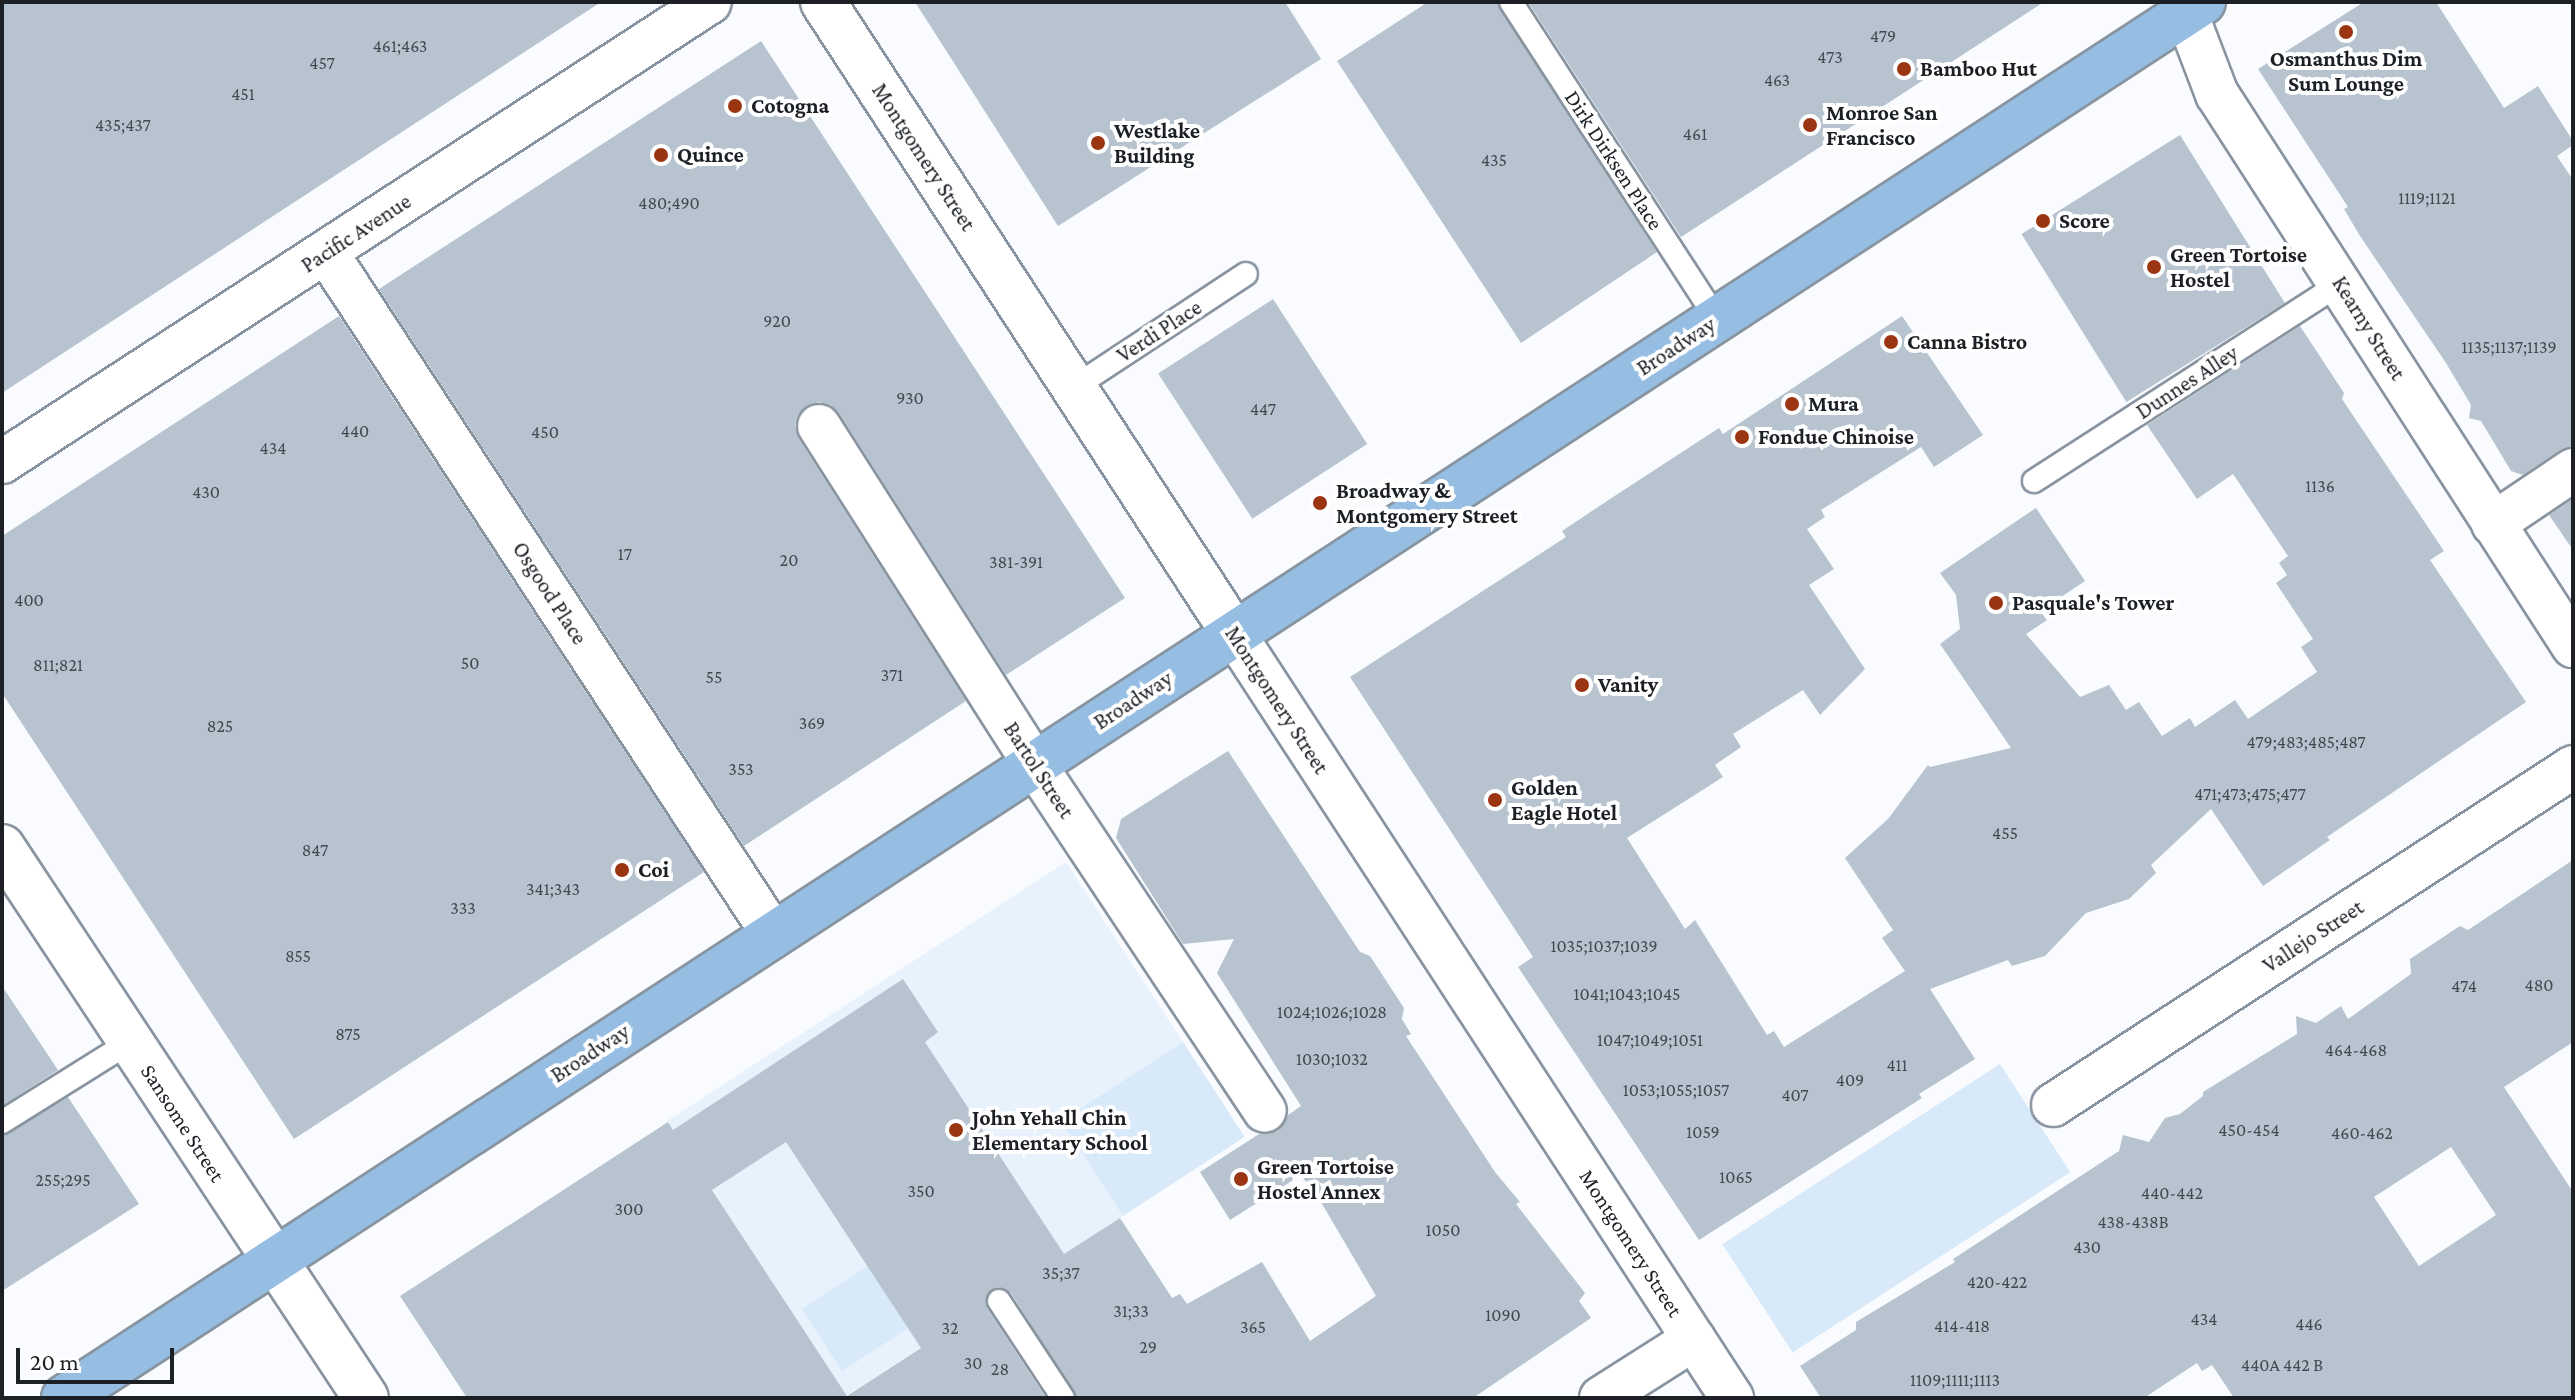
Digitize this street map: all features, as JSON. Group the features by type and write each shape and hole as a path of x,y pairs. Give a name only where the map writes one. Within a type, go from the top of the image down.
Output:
{"main road":[{"name":"Broadway","path":"64,1398 1235,635 2190,6"}],"street":[{"name":"Pacific Avenue","path":"2,462 710,2"},
{"name":"Montgomery Street","path":"823,2 1732,1398"},
{"name":"Kearny Street","path":"2190,6 2217,94 2573,646"},
{"name":"Osgood Place","path":"326,252 773,934"},
{"name":"Bartol Street","path":"819,426 1035,765 1265,1111"},
{"path":"2493,524 2573,470"},
{"name":"Vallejo Street","path":"2053,1105 2573,767"},
{"name":"Sansome Street","path":"2,847 366,1398"},
{"path":"1601,1398 1694,1339"}],"lane":[{"name":"Dirk Dirksen Place","path":"1511,2 1717,319"},
{"name":"Verdi Place","path":"1073,388 1246,274"},
{"name":"Dunnes Alley","path":"2034,481 2340,284"},
{"path":"2,1122 130,1042"},
{"path":"999,1301 1063,1398"}],"shaded area":[{"name":"John Yehall Chin Elementary School","path":"1066,862 1245,1137 846,1396 668,1121"},
{"path":"1183,1042 1245,1137 1123,1216 1061,1121"},
{"path":"2000,1064 2070,1172 1793,1352 1722,1244"},
{"path":"868,1266 908,1328 842,1371 802,1309"}],"building":[{"path":"2,2 601,2 2,393"},
{"name":"Westlake Building","path":"915,2 1285,2 1321,59 1058,226"},
{"path":"1428,2 1497,2 1657,252 1521,343 1337,61"},
{"path":"1528,2 2044,2 1681,237"},
{"path":"2364,2 2436,2 2504,108 2538,86 2573,141 2573,145 2557,156 2573,180 2573,446 2560,450 2523,475 2511,471 2481,421 2469,418 2471,405 2446,363 2360,236 2344,209 2348,207 2258,69"},
{"path":"761,41 1125,598 1006,675 839,413 831,405 819,402 806,406 797,416 795,426 799,439 966,701 744,846 379,289"},
{"name":"Green Tortoise Hostel","path":"2180,135 2285,303 2126,402 2021,234"},
{"path":"1273,299 1367,444 1252,519 1158,374"},
{"path":"339,316 704,872 294,1139 2,693 2,536"},
{"path":"1902,316 1983,435 1934,467 1921,447 1821,510 1825,517 1807,529 1834,569 1809,585 1865,669 1820,715 1803,690 1733,734 1741,747 1715,765 1723,777 1627,838 1685,929 1695,920 1767,1035 1774,1031 1784,1047 1905,971 1882,938 1893,930 1845,858 1888,819 1928,765 2011,748 1940,644 1960,629 1956,595 1940,573 2036,508 2085,581 2040,611 2047,620 2026,634 2080,697 2109,685 2126,710 2139,702 2162,736 2190,718 2195,727 2235,700 2248,719 2317,672 2301,647 2313,639 2276,583 2287,575 2279,563 2288,556 2233,474 2197,499 2147,425 2300,326 2344,393 2342,399 2444,551 2430,560 2526,702 2327,837 2330,840 2263,886 2211,809 2151,865 2156,873 2129,899 2086,913 2045,956 2012,966 2008,960 1930,989 1975,1059 1919,1094 1922,1098 1699,1240 1518,967 1533,957 1350,677 1566,537 1562,531 1610,499 1719,428 1723,434"},
{"path":"2573,499 2573,550 2549,515"},
{"path":"1228,751 1360,952 1370,956 1404,1008 1402,1019 1411,1034 1406,1036 1495,1172 1520,1202 1516,1204 1585,1293 1579,1301 1591,1318 1473,1398 1077,1398 1011,1293 997,1287 987,1294 987,1308 1046,1398 467,1398 400,1296 668,1122 673,1130 903,979 938,1032 925,1042 1064,1254 1120,1218 1172,1298 1180,1294 1187,1304 1262,1262 1310,1341 1376,1296 1311,1185 1301,1175 1230,1220 1200,1172 1259,1134 1278,1131 1288,1115 1301,1106 1217,973 1234,939 1183,944 1116,838 1121,819","holes":["786,1142 921,1348 847,1396 712,1190"]},
{"path":"2573,860 2573,1042 2504,1087 2573,1192 2573,1398 2234,1398 2212,1365 2202,1371 2197,1363 2144,1398 1821,1398 1800,1366 1856,1330 1856,1322 1955,1262 1953,1259 2119,1151 2123,1135 2149,1142 2165,1118 2180,1114 2203,1096 2203,1092 2297,1034 2296,1016 2316,1023 2341,1006 2348,1019 2411,974 2410,959 2460,926 2468,930","holes":["2451,1147 2496,1215 2419,1266 2374,1197"]},
{"path":"2,986 58,1070 2,1106"},
{"path":"68,1097 139,1204 2,1291 2,1136"}],"place":[{"name":"Osmanthus Dim Sum Lounge","path":"2346,32"},
{"name":"Bamboo Hut","path":"1904,69"},
{"name":"Cotogna","path":"735,106"},
{"name":"Monroe San Francisco","path":"1810,125"},
{"name":"Westlake Building","path":"1098,143"},
{"name":"Quince","path":"661,155"},
{"name":"Score","path":"2043,221"},
{"name":"Green Tortoise Hostel","path":"2154,267"},
{"name":"Canna Bistro","path":"1891,342"},
{"name":"Mura","path":"1792,404"},
{"name":"Fondue Chinoise","path":"1742,437"},
{"name":"Broadway & Montgomery Street","path":"1320,503"},
{"name":"Pasquale's Tower","path":"1996,603"},
{"name":"Vanity","path":"1582,685"},
{"name":"Golden Eagle Hotel","path":"1495,800"},
{"name":"Coi","path":"622,870"},
{"name":"John Yehall Chin Elementary School","path":"956,1130"},
{"name":"Green Tortoise Hostel Annex","path":"1241,1179"}]}
